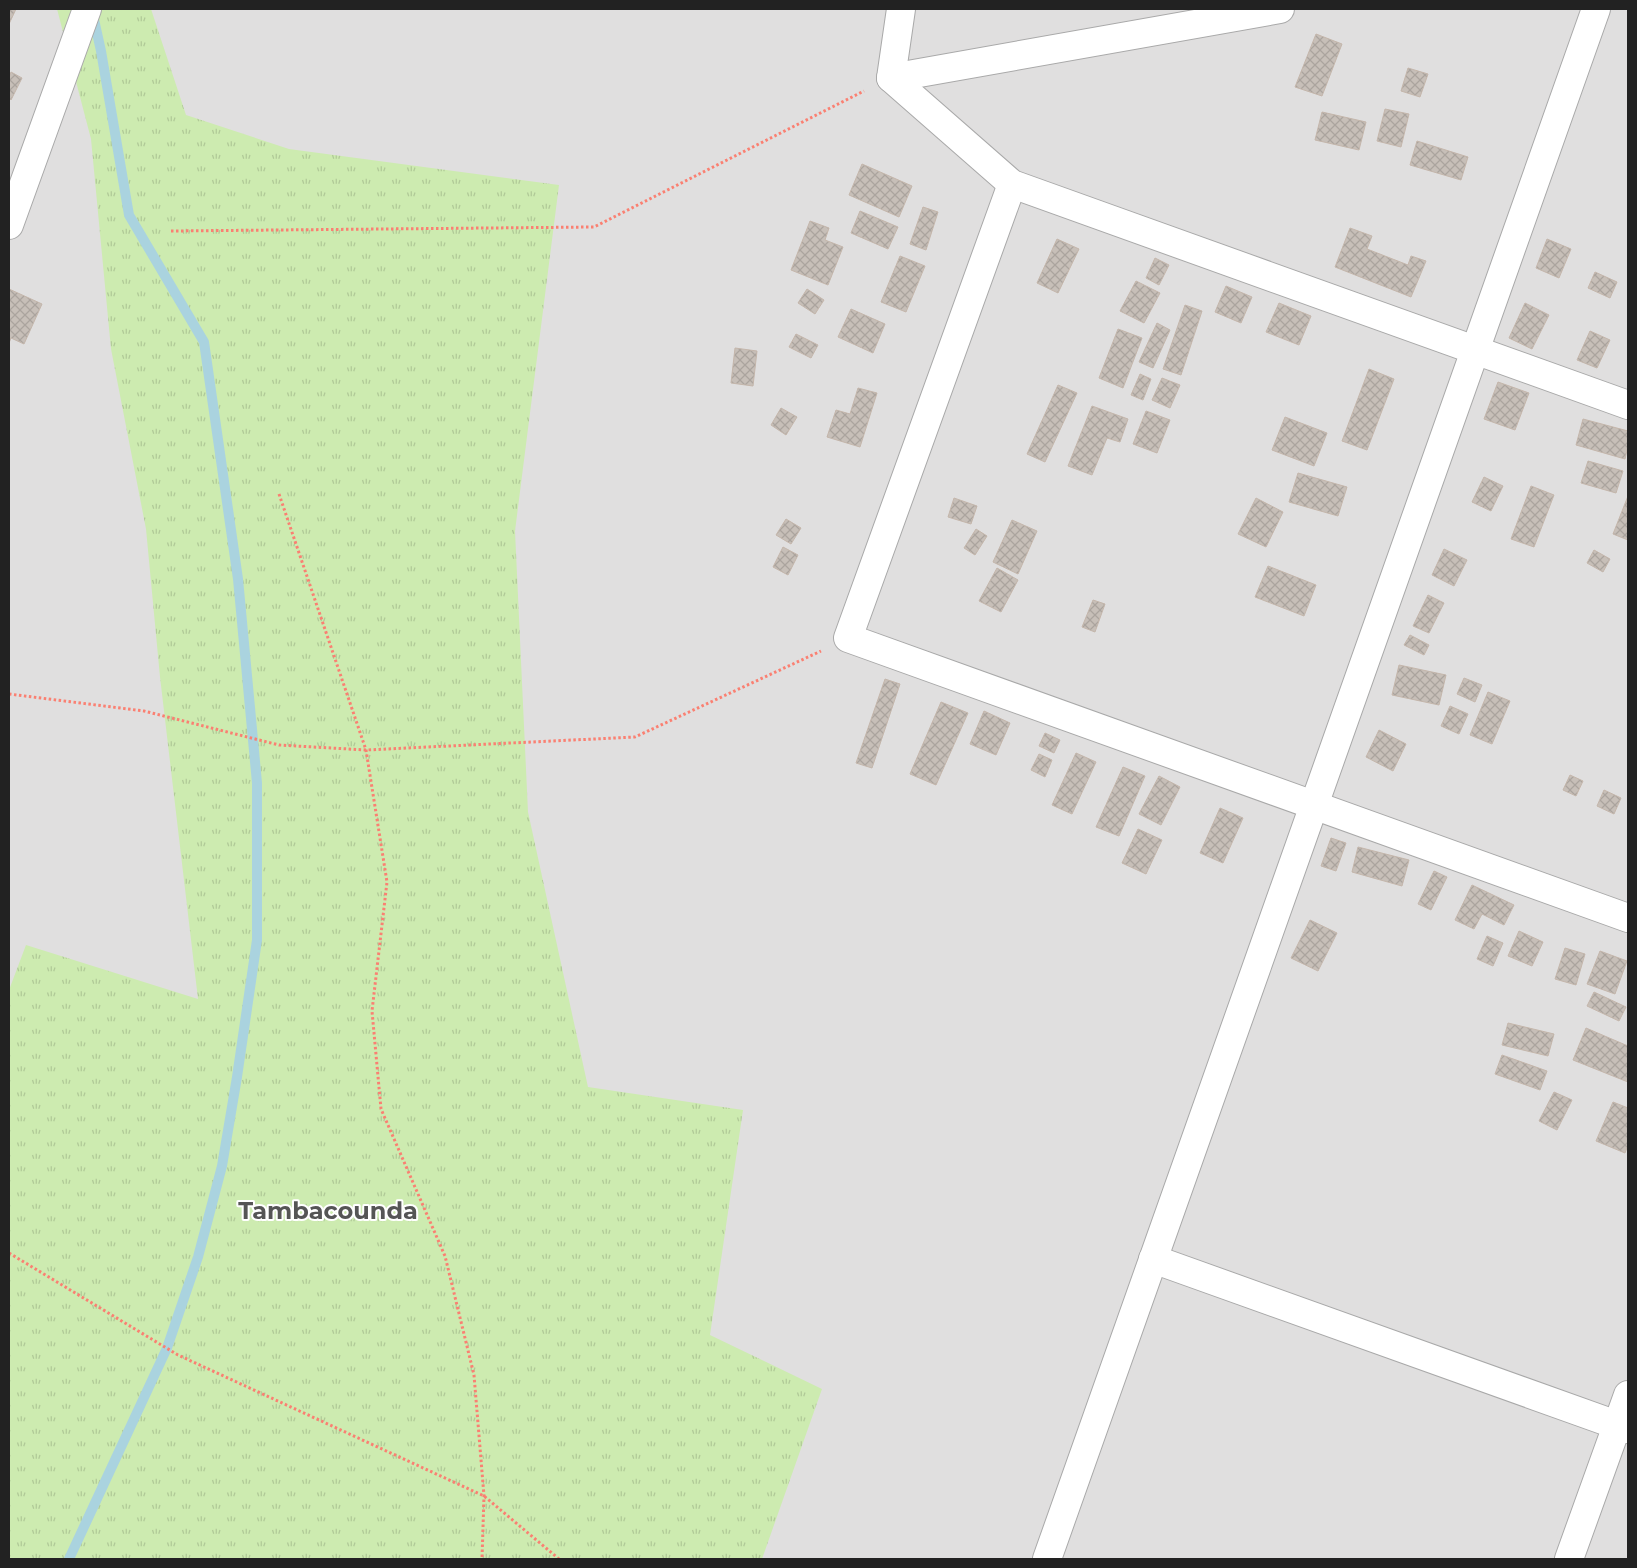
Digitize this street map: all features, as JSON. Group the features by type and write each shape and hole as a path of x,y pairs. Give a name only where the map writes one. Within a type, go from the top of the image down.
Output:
{"street":[{"path":"9,225 19,165 86,9"},
{"path":"891,78 901,9"},
{"path":"891,78 1280,9"},
{"path":"1047,1559 1596,9"},
{"path":"891,78 1012,184 1628,405"},
{"path":"1012,184 848,638 1628,918"},
{"path":"1154,1260 1623,1427"},
{"path":"1569,1559 1623,1427 1628,1395"}],"path":[{"path":"171,231 594,227 891,78"},
{"path":"279,494 366,750 387,882 372,1011 381,1109 445,1256 474,1375 484,1496 482,1559"},
{"path":"9,694 144,712 279,745 366,750 636,737 848,638"},
{"path":"9,1253 178,1355 484,1496 559,1559"}],"shaded area":[{"path":"9,9 1628,9 1628,1559 9,1559"}],"green space":[{"path":"57,9 151,9 186,115 289,149 559,185 515,531 528,812 588,1087 743,1110 710,1335 822,1389 762,1559 9,1559 9,990 26,945 198,999 160,677 146,529 111,349 91,139"}],"building":[{"path":"9,9 16,9 9,24"},
{"path":"1316,34 1342,44 1322,96 1295,87"},
{"path":"1408,68 1428,74 1420,97 1401,91"},
{"path":"11,72 22,78 11,100 9,98 9,77"},
{"path":"1385,109 1409,114 1401,147 1377,141"},
{"path":"1322,112 1366,122 1359,150 1315,140"},
{"path":"1417,141 1468,157 1461,180 1410,165"},
{"path":"862,164 912,186 899,217 849,195"},
{"path":"923,207 938,212 926,250 910,244"},
{"path":"860,211 898,227 888,249 851,233"},
{"path":"810,221 829,228 825,240 843,247 828,285 791,270"},
{"path":"1350,228 1372,236 1367,249 1408,265 1411,256 1426,261 1411,297 1335,267"},
{"path":"1057,239 1079,249 1058,293 1037,283"},
{"path":"1547,239 1571,249 1559,278 1536,268"},
{"path":"900,256 925,266 906,312 881,302"},
{"path":"1155,258 1169,265 1159,285 1146,278"},
{"path":"1595,272 1617,282 1610,298 1588,288"},
{"path":"1136,281 1160,293 1144,323 1120,311"},
{"path":"1226,286 1252,297 1241,323 1215,312"},
{"path":"9,289 42,304 24,344 11,338 9,343"},
{"path":"807,289 824,300 815,314 798,303"},
{"path":"1279,303 1311,316 1299,345 1266,332"},
{"path":"1525,303 1549,315 1532,349 1509,338"},
{"path":"1185,305 1202,311 1181,375 1163,369"},
{"path":"851,309 885,324 873,353 838,337"},
{"path":"1157,323 1170,330 1153,368 1139,362"},
{"path":"1118,329 1142,338 1123,388 1099,378"},
{"path":"1590,331 1610,340 1597,368 1577,360"},
{"path":"796,334 818,345 811,358 789,347"},
{"path":"735,348 757,351 753,386 731,383"},
{"path":"1369,369 1394,379 1367,450 1342,441"},
{"path":"1140,374 1151,379 1143,400 1131,395"},
{"path":"1162,378 1180,385 1170,408 1152,400"},
{"path":"1498,382 1529,393 1515,430 1484,419"},
{"path":"1058,385 1077,393 1045,462 1027,454"},
{"path":"858,388 877,393 860,447 827,437 836,410 850,414"},
{"path":"1092,406 1128,419 1120,442 1107,438 1092,475 1068,466"},
{"path":"781,408 797,417 786,435 771,425"},
{"path":"1146,411 1170,420 1157,453 1133,444"},
{"path":"1285,417 1327,433 1314,466 1272,450"},
{"path":"1583,419 1628,431 1628,446 1625,459 1576,445"},
{"path":"1588,461 1623,471 1616,493 1581,483"},
{"path":"1298,473 1347,487 1338,516 1289,502"},
{"path":"1484,477 1503,486 1491,511 1472,502"},
{"path":"1531,486 1554,495 1534,547 1511,539"},
{"path":"1628,496 1628,540 1613,534"},
{"path":"954,498 977,506 971,524 948,517"},
{"path":"1256,498 1283,512 1266,547 1238,534"},
{"path":"786,519 801,528 791,544 776,535"},
{"path":"1012,520 1037,531 1018,574 993,562"},
{"path":"976,529 987,536 975,555 964,548"},
{"path":"783,547 798,555 788,575 773,567"},
{"path":"1444,549 1467,560 1454,586 1432,575"},
{"path":"1594,550 1610,559 1603,572 1587,563"},
{"path":"1268,566 1316,585 1304,616 1255,597"},
{"path":"997,568 1018,580 1001,612 979,601"},
{"path":"1428,595 1444,603 1429,633 1413,626"},
{"path":"1093,600 1105,604 1095,632 1082,627"},
{"path":"1410,635 1429,645 1424,655 1404,645"},
{"path":"1399,665 1446,675 1439,705 1392,695"},
{"path":"1464,678 1482,685 1475,702 1457,694"},
{"path":"885,679 900,684 872,768 856,763"},
{"path":"1488,692 1510,701 1492,744 1470,735"},
{"path":"941,702 968,713 936,785 910,774"},
{"path":"1450,706 1468,714 1459,734 1441,726"},
{"path":"984,711 1010,723 996,755 970,744"},
{"path":"1379,730 1406,744 1393,771 1366,757"},
{"path":"1045,733 1060,740 1054,753 1039,746"},
{"path":"1076,753 1096,762 1072,814 1052,805"},
{"path":"1039,754 1052,760 1045,777 1031,770"},
{"path":"1123,767 1145,776 1119,836 1096,827"},
{"path":"1570,775 1583,781 1576,796 1563,790"},
{"path":"1159,776 1180,787 1161,825 1139,814"},
{"path":"1604,790 1621,798 1614,814 1597,806"},
{"path":"1220,808 1243,818 1223,863 1200,853"},
{"path":"1138,829 1162,840 1146,874 1122,863"},
{"path":"1331,838 1346,843 1336,871 1321,866"},
{"path":"1358,847 1409,860 1402,886 1352,872"},
{"path":"1434,871 1447,877 1431,910 1418,904"},
{"path":"1472,885 1514,905 1504,925 1482,914 1474,929 1455,920"},
{"path":"1310,920 1337,933 1318,971 1291,958"},
{"path":"1519,931 1543,942 1532,966 1508,956"},
{"path":"1487,936 1503,943 1493,966 1477,959"},
{"path":"1565,948 1585,954 1576,985 1555,979"},
{"path":"1600,951 1627,961 1615,994 1587,984"},
{"path":"1594,992 1626,1007 1619,1021 1587,1006"},
{"path":"1508,1023 1554,1034 1548,1056 1502,1045"},
{"path":"1586,1028 1628,1046 1628,1082 1573,1060"},
{"path":"1502,1055 1547,1071 1540,1090 1495,1074"},
{"path":"1554,1092 1572,1100 1557,1130 1539,1121"},
{"path":"1613,1102 1628,1108 1628,1145 1625,1153 1596,1141"}],"waterway":[{"path":"69,1559 167,1348 198,1257 222,1166 257,940 257,783 238,579 204,342 129,215 93,15"}],"district":[{"name":"Tambacounda","path":"328,1211"}]}
